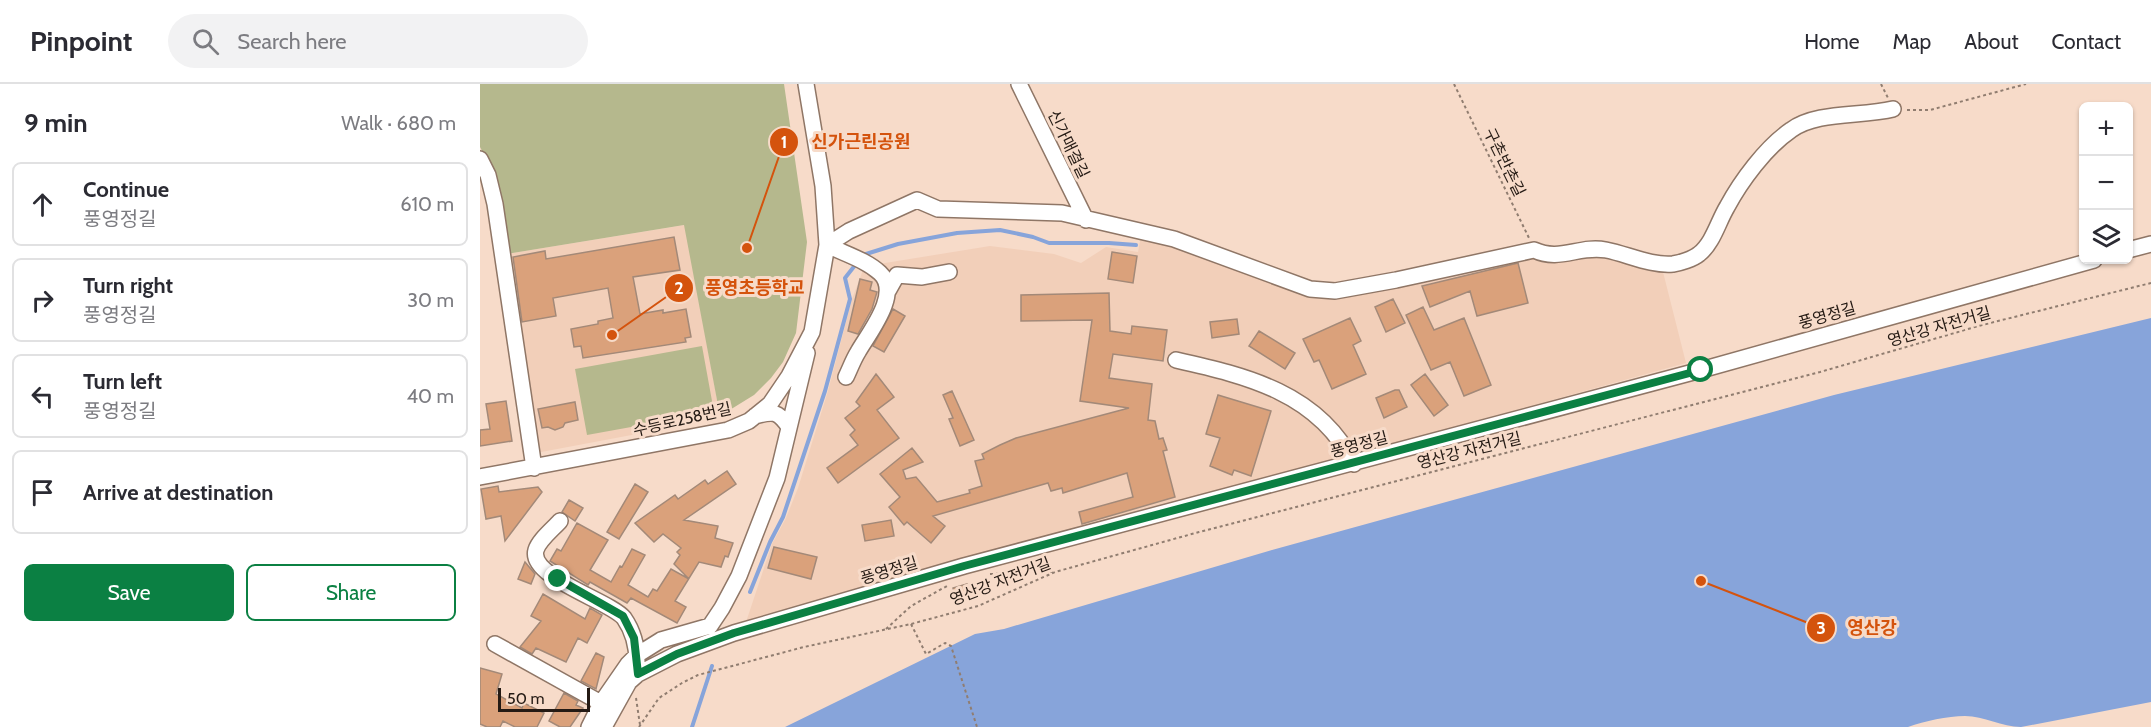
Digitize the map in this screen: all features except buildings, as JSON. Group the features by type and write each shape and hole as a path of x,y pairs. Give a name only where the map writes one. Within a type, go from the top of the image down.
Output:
{"street":[{"name":"수등로258번길","path":"480,477 728,430 749,422 770,404 789,376 812,332 827,245 823,186 806,84"},
{"name":"신가매결길","path":"1019,84 1086,220"},
{"path":"827,245 849,231 917,200 938,209 1062,213 1174,239 1265,274 1318,290 1335,291 1396,280 1534,250 1552,256 1589,249 1605,250 1662,264 1675,264 1698,255 1707,245 1727,206 1753,169 1791,129 1806,121 1874,114 1893,109"},
{"path":"480,159 488,176 495,204 534,468"},
{"path":"2133,249 2151,244"},
{"path":"827,245 868,264 883,275 888,291"},
{"name":"풍영정길","path":"604,727 635,676 677,654 734,633 964,566 1354,464 2080,264"},
{"path":"846,377 858,352 876,325 888,291 897,275 922,277 950,272"},
{"path":"589,727 601,703 637,655 661,640 710,626 716,617 739,576 777,478 812,332"},
{"path":"1176,360 1237,374 1286,395 1338,435 1354,464"},
{"path":"755,416 771,412 781,416 789,427"},
{"path":"560,521 536,548 536,557 542,567 558,579 623,616 634,638 637,655 635,676"},
{"path":"495,644 601,703"}],"path":[{"name":"구촌반촌길","path":"1454,84 1534,250"},
{"path":"1893,109 1930,110 2026,84"},
{"name":"영산강 자전거길","path":"640,726 659,698 698,675 804,647 911,624 978,606 1055,572 1199,532 1820,372 1982,325 2151,282"},
{"path":"990,574 1055,572"},
{"path":"886,629 910,606 955,581"},
{"path":"911,624 926,654 945,643 951,646 977,727"},
{"path":"635,676 640,726"}],"shaded area":[{"path":"685,225 720,416 706,421 536,453 507,254"},
{"path":"1141,236 1173,243 1309,293 1508,259 1589,252 1662,268 1686,363 746,622 772,544 798,488 828,391 852,299 863,270 879,264 990,246 1054,254 1081,263 1106,247 1138,252"}],"green space":[{"path":"480,84 784,84 807,242 796,333 783,362 754,395 720,416 684,225 507,254 495,176 480,147"},
{"path":"702,346 714,412 587,435 575,369"}],"water":[{"path":"2151,318 2151,702 2021,727 1965,716 1936,719 1908,727 785,727 975,634 1004,629 1272,550 1834,395"}],"waterway":[{"path":"864,256 898,244 957,233 1000,230 1049,243 1136,245"},
{"path":"750,592 770,542 783,517 825,391 850,299 845,278 856,264"},
{"path":"692,727 712,666"}],"place":[{"name":"신가근린공원","path":"747,248"},
{"name":"풍영초등학교","path":"612,335"},
{"name":"영산강","path":"1701,581"}],"route":[{"path":"558,579 623,616 634,638 638,674 677,654 734,633 964,566 1701,370"}]}
